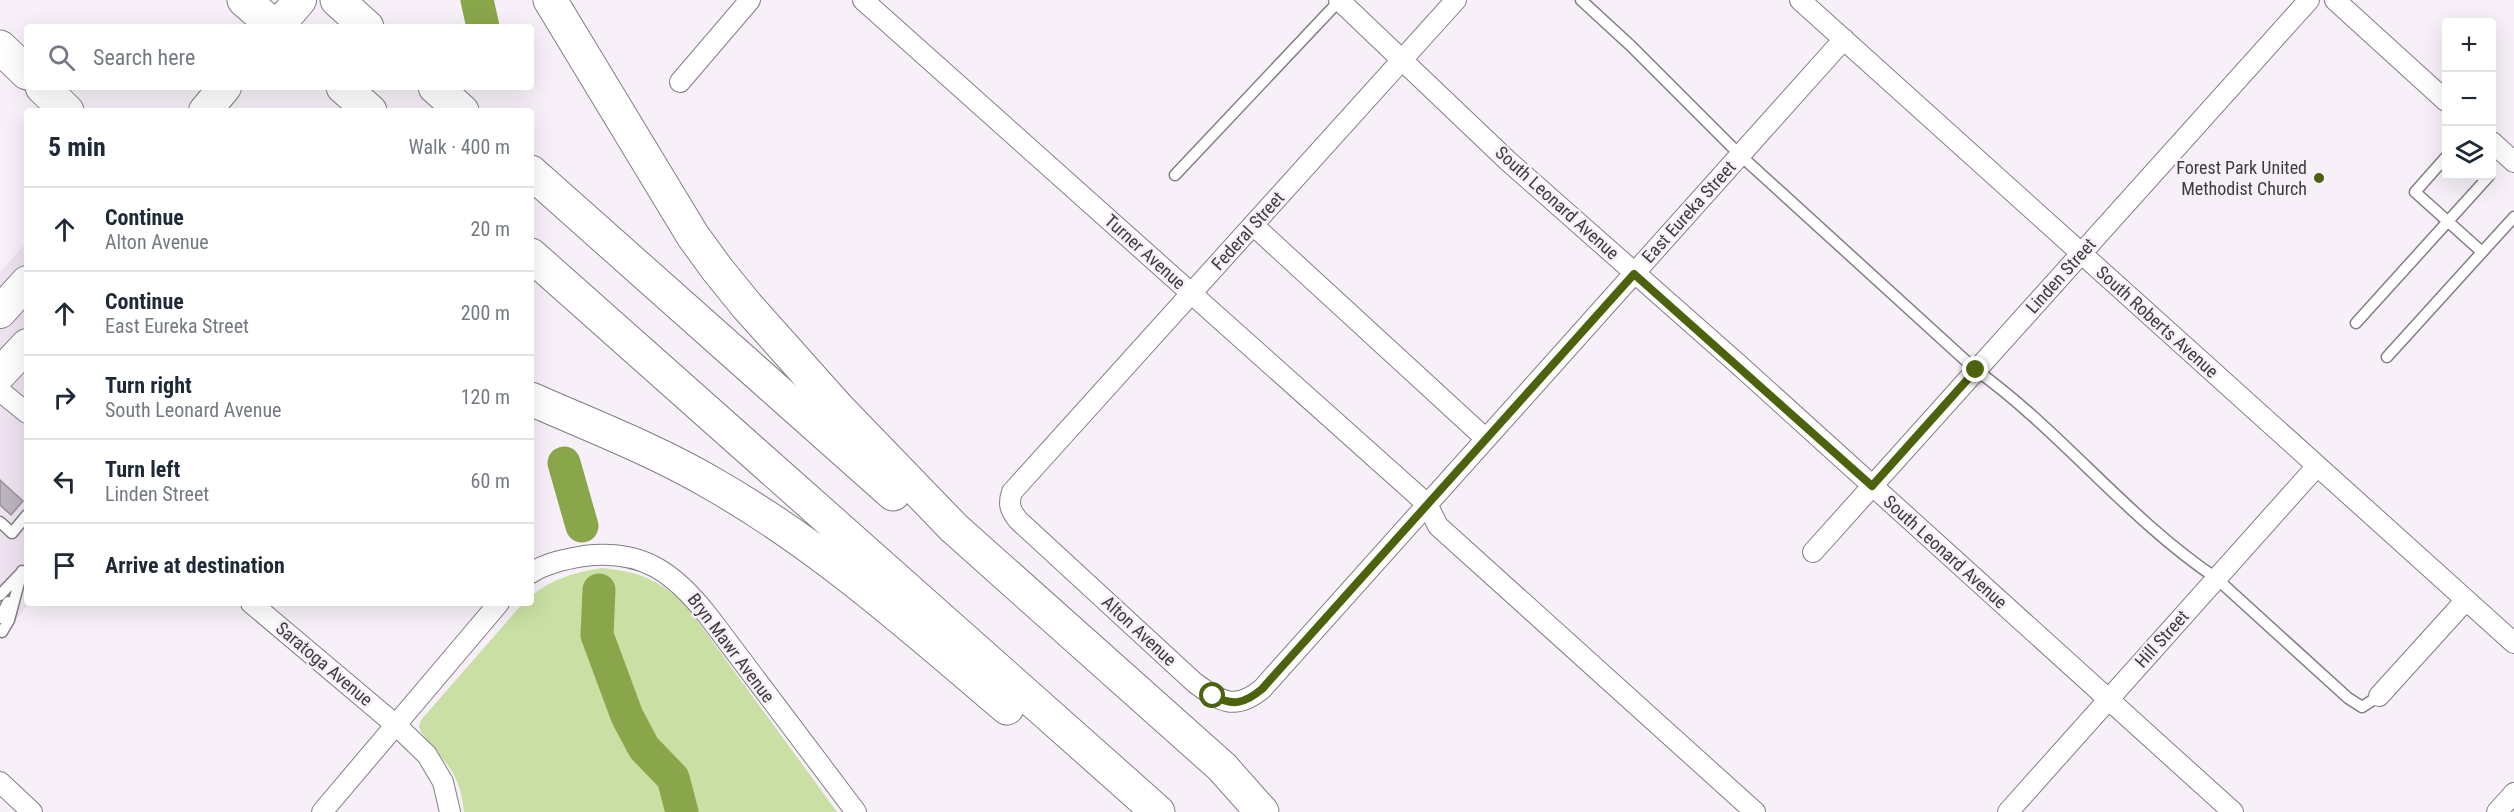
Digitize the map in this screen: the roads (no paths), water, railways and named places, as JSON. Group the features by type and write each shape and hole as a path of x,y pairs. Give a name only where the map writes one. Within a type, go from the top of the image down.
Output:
{"highway":[{"path":"244,0 272,24"},
{"path":"337,0 364,24"},
{"path":"550,0 693,236 754,314 922,496 1222,767 1262,812"},
{"path":"0,46 24,70"},
{"path":"45,90 64,108"},
{"path":"346,90 367,108"},
{"path":"438,90 459,108"},
{"path":"534,175 1251,812"},
{"path":"534,258 1158,812"},
{"path":"534,400 673,462 714,484 790,533 904,621 1129,812"}],"main road":[{"path":"279,24 300,0"},
{"path":"208,108 222,90"},
{"path":"0,312 24,285"},
{"path":"0,374 24,348"}],"street":[{"path":"680,82 750,0"},
{"name":"Turner Avenue","path":"863,0 1427,504 1438,526 1755,812"},
{"name":"South Leonard Avenue","path":"1340,0 1508,160 2233,812"},
{"name":"Federal Street","path":"1018,520 1011,511 1009,502 1012,492 1456,0"},
{"name":"South Roberts Avenue","path":"1800,0 2514,644"},
{"name":"Linden Street","path":"1813,552 2309,0"},
{"path":"2335,0 2442,97"},
{"name":"East Eureka Street","path":"1270,681 1844,39"},
{"path":"2496,146 2514,162"},
{"path":"1253,225 1486,439"},
{"path":"0,391 24,411"},
{"name":"Hill Street","path":"2008,812 2318,466"},
{"name":"Alton Avenue","path":"1018,520 1195,683 1213,696 1231,703 1243,701 1253,696 1270,681"},
{"name":"Bryn Mawr Avenue","path":"534,571 570,558 605,554 636,557 664,571 688,590 856,812"},
{"path":"2379,696 2466,600"},
{"name":"Saratoga Avenue","path":"255,606 397,726 427,755 443,782 450,812"},
{"path":"322,812 397,726 493,606"},
{"path":"0,782 32,812"},
{"path":"2497,812 2514,793"}],"lane":[{"path":"1175,175 1340,0"},
{"path":"1581,0 1631,46 1740,155 1976,370 2014,399 2194,564 2216,578 2356,704 2362,707 2368,705 2379,696"},
{"path":"2442,162 2415,192 2482,252"},
{"path":"2356,323 2485,180"},
{"path":"2387,357 2514,217"},
{"path":"0,522 12,532 24,518"},
{"path":"0,589 22,571"},
{"path":"0,596 22,571"},
{"path":"0,604 22,571"},
{"path":"0,618 22,571"},
{"path":"2,632 9,620 22,571"}],"waterway":[{"path":"477,0 482,24"},
{"path":"564,463 582,526"},
{"path":"599,590 597,635 627,716 644,748 673,778 682,812"}],"place":[{"name":"Forest Park United Methodist Church","path":"2319,178"}]}
